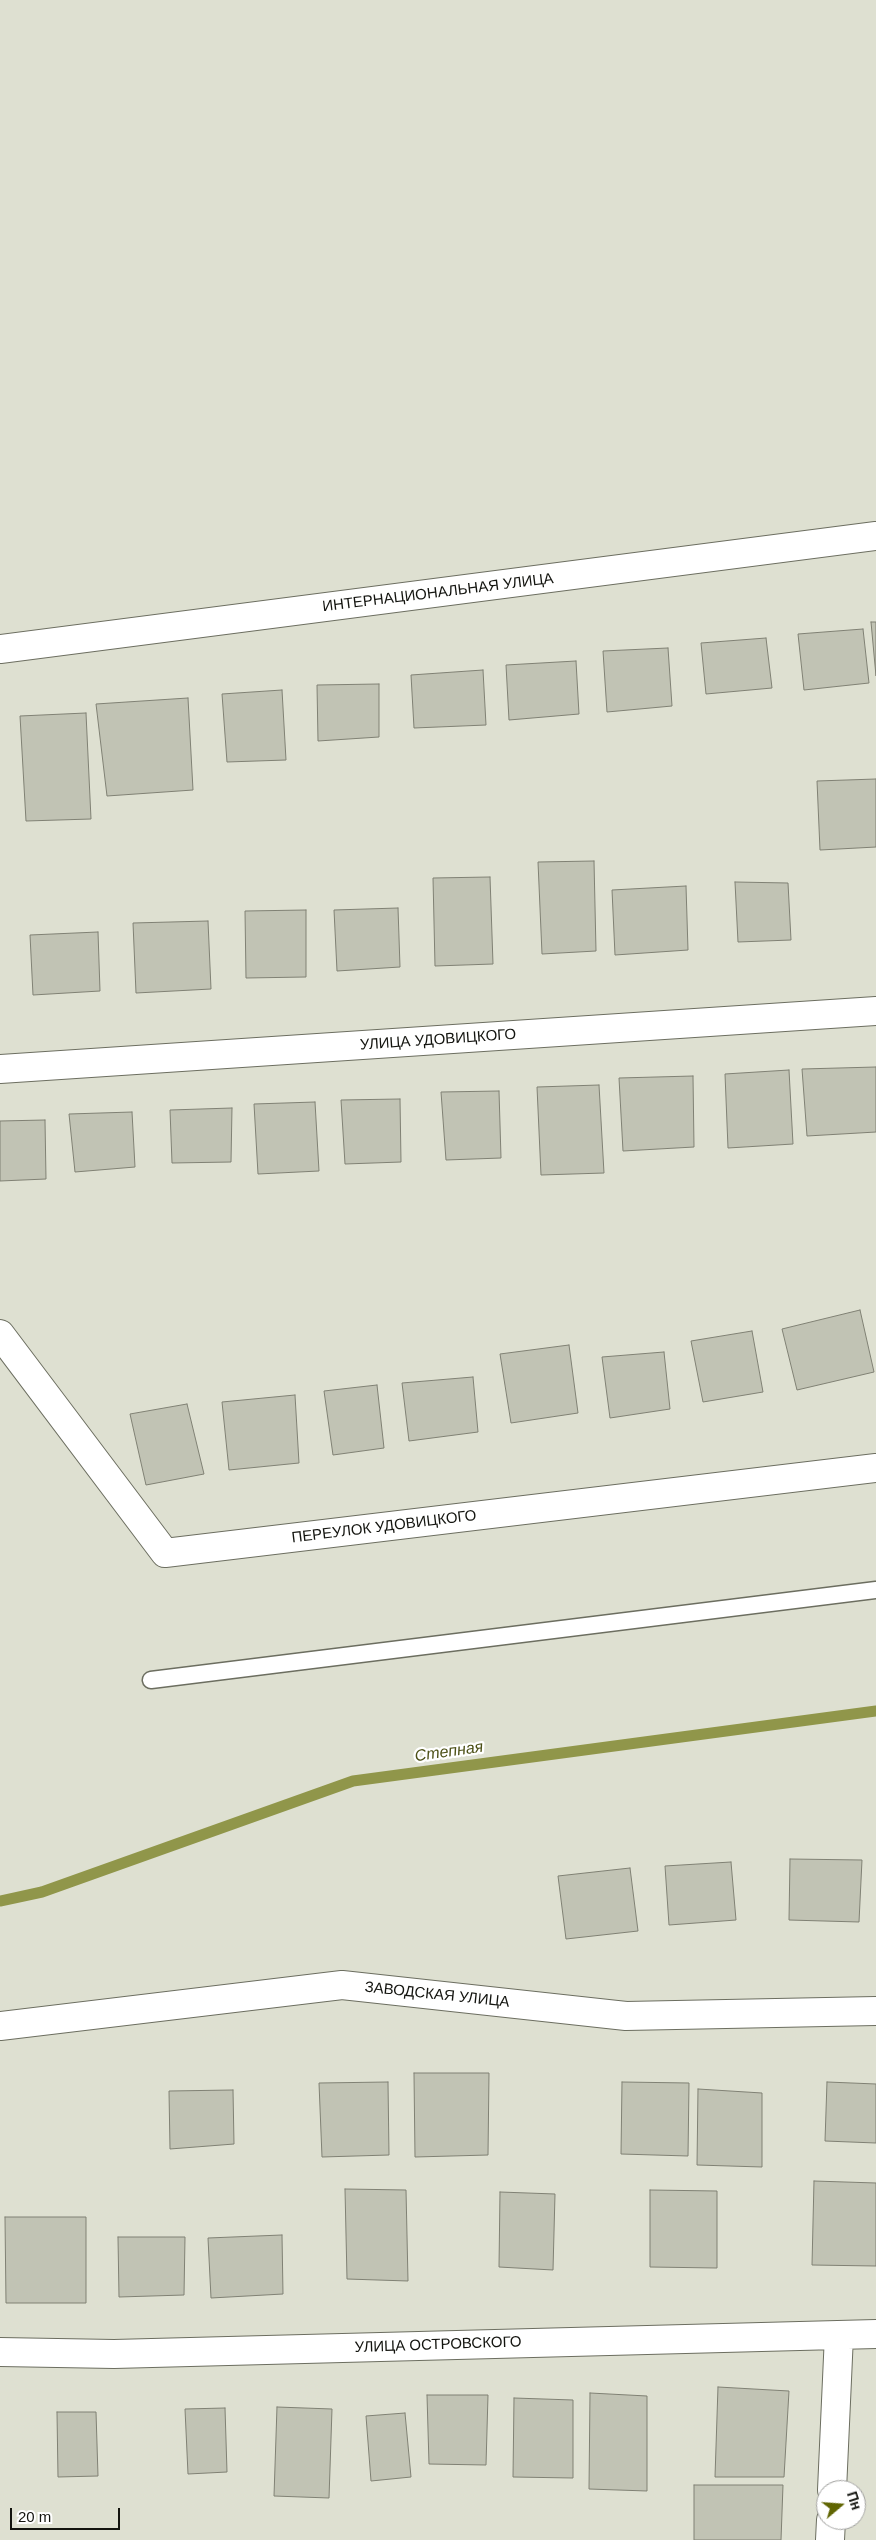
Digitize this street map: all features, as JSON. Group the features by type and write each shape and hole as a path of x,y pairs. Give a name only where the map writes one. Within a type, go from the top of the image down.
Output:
{"street":[{"name":"ИНТЕРНАЦИОНАЛЬНАЯ УЛИЦА","path":"0,649 876,536"},
{"name":"УЛИЦА УДОВИЦКОГО","path":"0,1070 876,1011"},
{"name":"ПЕРЕУЛОК УДОВИЦКОГО","path":"0,1334 165,1553 876,1468"},
{"name":"ЗАВОДСКАЯ УЛИЦА","path":"0,2026 342,1985 626,2016 876,2011"},
{"path":"832,2480 839,2334"},
{"name":"УЛИЦА ОСТРОВСКОГО","path":"0,2352 114,2354 876,2334"}],"lane":[{"path":"151,1680 876,1590"}],"building":[{"path":"871,622 876,622 876,676"},
{"path":"863,629 869,683 804,690 798,634"},
{"path":"766,638 772,688 706,694 701,643"},
{"path":"668,648 672,706 607,712 603,651"},
{"path":"576,661 579,714 509,720 506,665"},
{"path":"483,670 486,725 414,728 411,675"},
{"path":"379,684 379,737 318,741 317,685"},
{"path":"282,690 286,760 227,762 222,694"},
{"path":"188,698 193,790 107,796 96,704"},
{"path":"86,713 91,819 26,821 20,716"},
{"path":"876,779 876,847 820,850 817,781"},
{"path":"594,861 596,951 542,954 538,862"},
{"path":"490,877 493,964 435,966 433,878"},
{"path":"735,882 788,883 791,940 738,942"},
{"path":"686,886 688,950 615,955 612,890"},
{"path":"398,908 400,967 337,971 334,910"},
{"path":"306,910 306,977 246,978 245,911"},
{"path":"208,921 211,989 136,993 133,923"},
{"path":"98,932 100,991 33,995 30,935"},
{"path":"876,1067 876,1132 807,1136 802,1069"},
{"path":"789,1070 793,1144 728,1148 725,1074"},
{"path":"693,1076 694,1147 623,1151 619,1078"},
{"path":"599,1085 604,1173 541,1175 537,1087"},
{"path":"499,1091 501,1158 446,1160 441,1092"},
{"path":"400,1099 401,1162 345,1164 341,1100"},
{"path":"315,1102 319,1171 258,1174 254,1104"},
{"path":"232,1108 231,1162 172,1163 170,1110"},
{"path":"132,1112 135,1167 75,1172 69,1114"},
{"path":"45,1120 46,1179 0,1181 0,1121"},
{"path":"860,1310 874,1372 797,1390 782,1329"},
{"path":"752,1331 763,1392 703,1402 691,1341"},
{"path":"569,1345 578,1413 511,1423 500,1354"},
{"path":"664,1352 670,1409 610,1418 602,1357"},
{"path":"473,1377 478,1432 409,1441 402,1383"},
{"path":"377,1385 384,1448 333,1455 324,1391"},
{"path":"295,1395 299,1463 229,1470 222,1402"},
{"path":"187,1404 204,1474 146,1485 130,1414"},
{"path":"790,1859 862,1860 859,1922 789,1920"},
{"path":"731,1862 736,1920 669,1925 665,1866"},
{"path":"630,1868 638,1931 566,1939 558,1876"},
{"path":"414,2073 489,2073 488,2155 415,2157"},
{"path":"388,2082 389,2155 322,2157 319,2083"},
{"path":"622,2082 689,2083 688,2156 621,2154"},
{"path":"827,2082 876,2084 876,2143 825,2141"},
{"path":"698,2089 762,2093 762,2167 697,2165"},
{"path":"233,2090 234,2144 170,2149 169,2091"},
{"path":"814,2181 876,2183 876,2266 812,2265"},
{"path":"345,2189 406,2190 408,2281 347,2279"},
{"path":"650,2190 717,2191 717,2268 650,2267"},
{"path":"500,2192 555,2194 553,2270 499,2267"},
{"path":"5,2217 86,2217 86,2303 6,2303"},
{"path":"282,2235 283,2294 211,2298 208,2238"},
{"path":"118,2237 185,2237 184,2295 119,2297"},
{"path":"718,2387 789,2391 784,2477 715,2477"},
{"path":"590,2393 647,2396 647,2491 589,2489"},
{"path":"427,2395 488,2395 486,2465 429,2464"},
{"path":"514,2398 573,2400 573,2478 513,2477"},
{"path":"277,2407 332,2409 329,2498 274,2496"},
{"path":"225,2408 227,2472 188,2474 185,2409"},
{"path":"57,2412 96,2412 98,2476 58,2477"},
{"path":"405,2413 411,2477 371,2481 366,2416"},
{"path":"694,2485 783,2485 781,2540 694,2540"}],"waterway":[{"name":"Степная","path":"0,1901 42,1892 353,1781 876,1711"}]}
